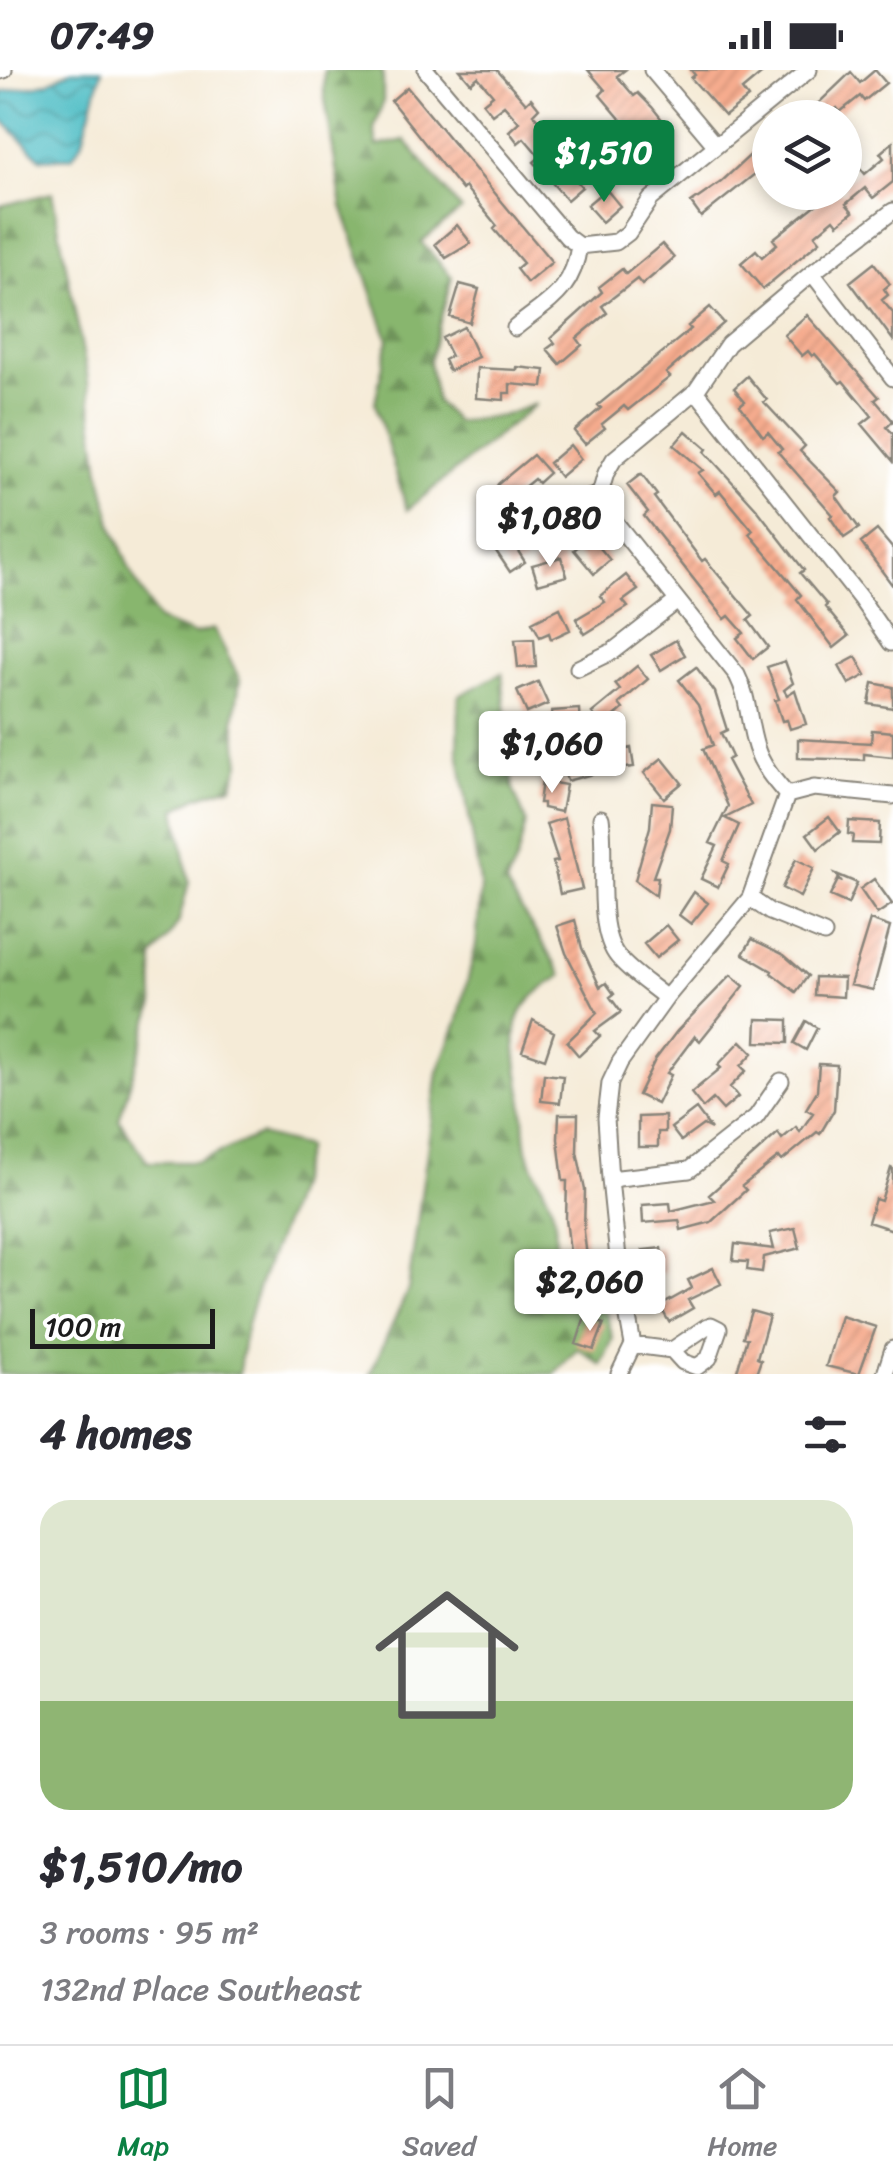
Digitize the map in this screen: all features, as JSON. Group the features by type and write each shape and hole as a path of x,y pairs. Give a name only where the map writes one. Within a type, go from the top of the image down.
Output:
{"street":[{"path":"426,70 578,246 616,242 628,233 650,200 809,70"},
{"path":"652,70 716,146"},
{"path":"786,795 764,766 755,744 746,692 737,675 611,517 600,494 614,459 696,390 728,344 812,272 893,211"},
{"path":"516,328 568,285 576,269 578,246"},
{"path":"812,272 893,378"},
{"path":"696,390 892,643"},
{"path":"548,517 600,494"},
{"path":"578,668 614,650 676,602"},
{"path":"786,795 814,788 893,796"},
{"path":"618,1374 633,1345 618,1268 610,1179 606,1118 610,1083 620,1062 666,998 750,898 786,795"},
{"path":"601,818 609,943 619,958 666,998"},
{"path":"750,898 770,912 824,934"},
{"path":"610,1179 689,1170 756,1117 782,1081"},
{"path":"633,1345 672,1350"},
{"path":"886,1374 893,1352"}],"green space":[{"path":"324,70 383,73 383,103 374,128 377,146 405,140 461,210 421,242 452,277 429,362 436,401 456,422 502,416 536,404 407,510 375,403 388,339 342,206 324,93"},
{"path":"52,193 112,525 131,573 158,621 194,634 214,629 240,680 234,720 240,763 232,786 199,796 176,809 189,882 178,924 153,958 154,1004 119,1120 148,1162 198,1162 260,1135 306,1147 289,1208 251,1310 239,1374 0,1374 0,206"},
{"path":"502,673 513,789 526,822 506,884 562,976 531,999 518,1022 516,1050 527,1149 553,1212 559,1284 572,1302 603,1302 613,1339 601,1365 578,1348 554,1374 370,1374 408,1290 438,1072 458,1020 476,945 481,888 458,750 459,696"}],"water":[{"path":"72,70 102,70 82,143 72,157 41,159 0,118 2,92 47,83"}],"building":[{"path":"460,70 497,70 526,103 531,98 539,108 533,114 568,153 559,160 582,187 567,200 534,162 540,157 524,138 518,143 509,131 519,122 504,105 492,114 483,103 493,95 478,77 471,83"},
{"path":"588,70 625,70 617,76 634,96 638,93 652,107 672,132 660,141 673,157 661,167 600,95 605,90"},
{"path":"691,70 766,70 742,90 748,98 725,116 691,78 695,75"},
{"path":"875,70 886,83 864,101 860,96 855,100 822,100 851,72 860,83"},
{"path":"407,87 552,262 527,283 516,269 523,263 494,229 497,226 465,187 462,190 391,101"},
{"path":"893,142 893,182 873,198 865,188 862,191 862,170 865,174 884,158 880,153"},
{"path":"752,153 752,176 701,217 691,203"},
{"path":"606,189 620,206 602,222 587,205"},
{"path":"809,210 853,212 838,224 834,219 815,235 820,241 763,289 741,263 756,250 762,257 777,244 773,239"},
{"path":"457,225 471,243 446,258 435,244"},
{"path":"662,244 674,258 642,285 637,279 602,306 607,313 577,338 582,345 560,364 547,349 555,343 551,338 602,292 599,287 622,269 626,274"},
{"path":"874,263 890,284 884,289 888,295 882,300 893,313 893,340 850,282"},
{"path":"460,284 479,289 470,323 450,317"},
{"path":"710,307 724,323 666,373 670,377 628,410 624,406 585,444 574,431 601,408 598,405 691,329 688,326"},
{"path":"807,315 879,397 875,400 893,421 887,427 893,434 893,461 862,424 872,416 843,381 840,383 815,354 812,356 808,351 802,356 784,335"},
{"path":"464,327 478,357 449,371 444,360 451,356 442,338"},
{"path":"477,368 545,370 543,387 510,384 510,393 504,393 504,400 476,398"},
{"path":"747,376 767,400 764,402 805,446 800,451 840,492 836,496 859,528 844,538 830,517 833,515 778,452 782,449 768,432 763,436 740,405 745,401 734,388"},
{"path":"686,431 707,449 705,452 756,508 804,570 800,573 849,636 834,648 797,599 801,595 750,534 753,531 720,491 716,494 698,473 703,470 674,445"},
{"path":"570,445 581,459 560,477 549,463"},
{"path":"533,455 549,473 538,483 534,479 512,497 501,520 484,512 498,484"},
{"path":"641,474 702,561 705,559 753,616 748,620 768,647 753,659 737,638 744,633 729,616 725,619 644,516 648,512 627,485"},
{"path":"877,530 893,549 893,586 861,543"},
{"path":"590,536 610,560 594,574 574,550"},
{"path":"511,540 525,562 510,572 496,551"},
{"path":"561,557 567,576 538,584 532,565"},
{"path":"626,575 638,590 623,601 628,607 585,634 576,619 605,602 600,596"},
{"path":"560,608 570,630 551,639 549,633 540,637 532,622"},
{"path":"534,639 536,667 518,668 515,640"},
{"path":"676,640 685,655 661,670 651,655"},
{"path":"856,657 866,675 849,684 839,666"},
{"path":"785,661 793,683 784,690 787,695 795,690 806,724 790,729 787,720 782,721 767,667"},
{"path":"637,666 648,679 619,704 623,709 603,726 592,713 620,690 615,684"},
{"path":"696,667 715,692 727,730 721,733 732,757 727,760 751,805 725,818 739,825 723,861 729,864 718,887 701,879 717,846 710,843 728,806 703,749 713,745 698,705 679,680"},
{"path":"538,682 548,704 527,713 517,691"},
{"path":"873,683 893,687 893,708 869,704"},
{"path":"579,709 580,727 553,729 552,711"},
{"path":"872,730 893,732 893,757 864,754 864,760 798,758 798,739 871,743"},
{"path":"631,748 634,767 567,781 562,762"},
{"path":"662,758 682,783 664,798 644,773"},
{"path":"542,781 566,785 561,812 543,808 543,803 539,803"},
{"path":"652,802 672,804 670,829 653,877 658,877 656,896 635,880 650,827"},
{"path":"829,817 840,832 818,849 807,834"},
{"path":"564,818 582,889 560,894 553,862 558,861 546,824"},
{"path":"849,821 880,823 879,844 852,843"},
{"path":"796,859 814,868 800,897 782,888"},
{"path":"836,874 857,883 848,904 830,896 838,880 842,882"},
{"path":"874,879 892,904 877,914 860,889"},
{"path":"694,892 708,903 691,924 679,915"},
{"path":"575,920 582,948 600,987 606,983 621,1012 595,1031 600,1036 579,1056 567,1042 597,1013 566,953 557,926"},
{"path":"870,920 890,927 873,990 850,985"},
{"path":"666,925 678,940 656,958 644,944"},
{"path":"752,939 784,955 808,976 796,992 772,971 743,954"},
{"path":"731,975 744,986 700,1041 695,1036 667,1073 671,1075 657,1104 638,1095 655,1060 677,1031"},
{"path":"815,977 844,978 843,997 814,995"},
{"path":"757,1019 788,1020 788,1043 756,1042"},
{"path":"533,1020 554,1032 545,1059 522,1051"},
{"path":"806,1021 817,1028 806,1050 794,1043"},
{"path":"741,1041 753,1053 741,1066 746,1071 730,1087 738,1097 723,1110 713,1099 703,1108 691,1093 721,1068 718,1065"},
{"path":"819,1064 837,1065 834,1110 820,1134 817,1132 782,1161 779,1157 742,1186 746,1190 711,1222 681,1230 679,1220 643,1223 642,1205 670,1203 671,1211 714,1200 709,1195 778,1133 782,1139 796,1127 800,1132 813,1113 806,1109 817,1091"},
{"path":"544,1074 563,1076 560,1103 541,1101"},
{"path":"696,1109 711,1129 703,1125 681,1141 671,1128"},
{"path":"559,1114 578,1114 577,1152 585,1190 584,1232 591,1292 575,1294 566,1219 567,1181 563,1181 558,1139"},
{"path":"665,1116 665,1132 658,1132 658,1147 638,1147 638,1117"},
{"path":"891,1168 893,1230 868,1222 875,1199 881,1201"},
{"path":"795,1228 800,1248 764,1257 762,1272 747,1270 748,1262 733,1261 735,1244 774,1249 770,1233"},
{"path":"661,1248 665,1273 647,1275 643,1250"},
{"path":"713,1268 721,1284 688,1300 693,1308 669,1322 660,1306 692,1288 688,1280"},
{"path":"751,1311 769,1316 757,1358 761,1360 756,1374 736,1374 747,1338 743,1337"},
{"path":"841,1316 876,1327 859,1374 826,1366"},
{"path":"585,1317 604,1324 594,1350 576,1344"}]}
